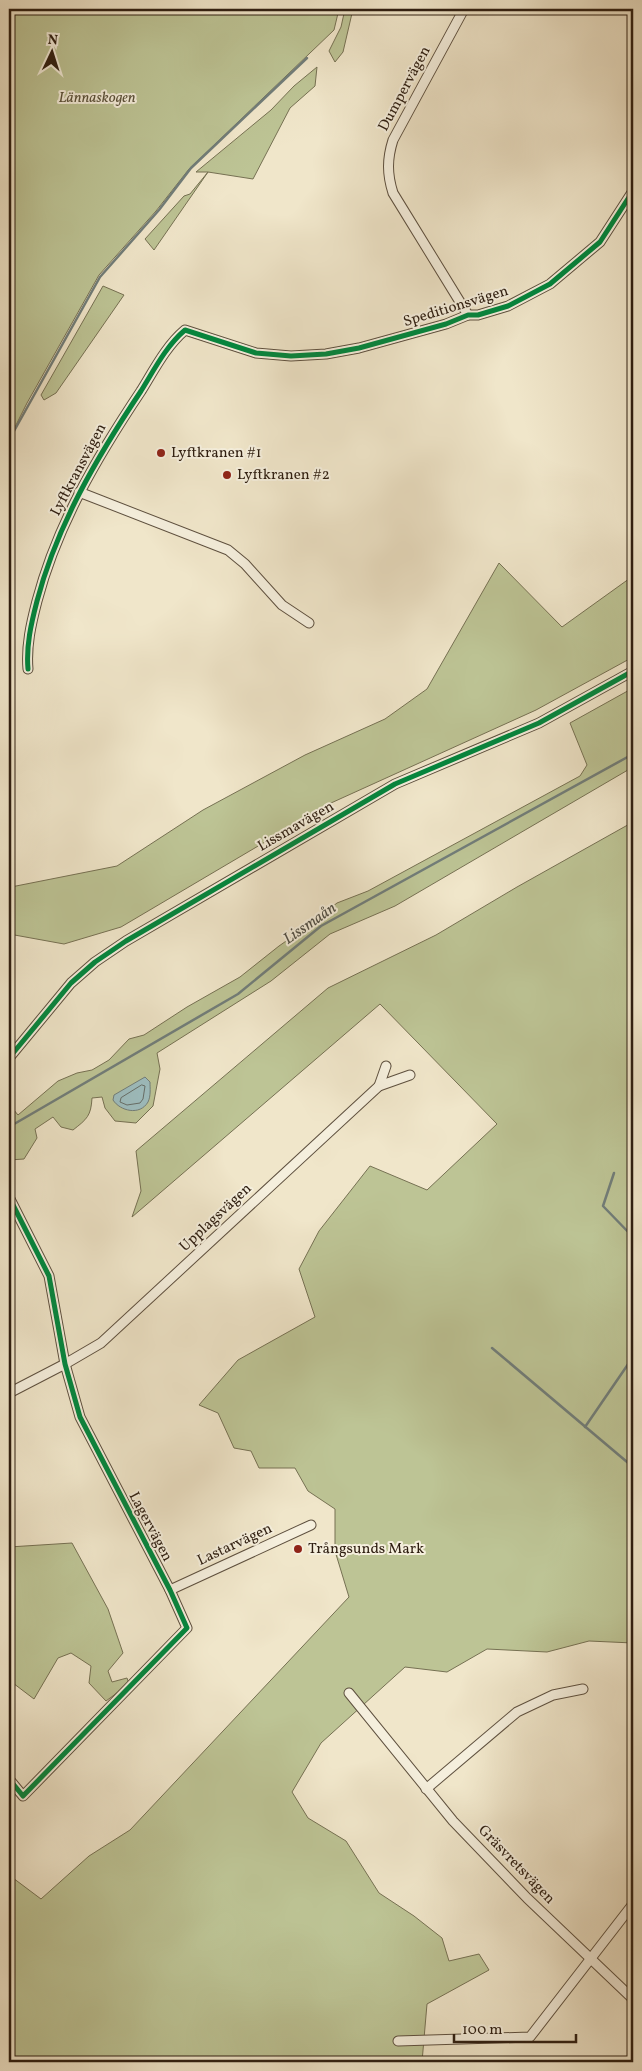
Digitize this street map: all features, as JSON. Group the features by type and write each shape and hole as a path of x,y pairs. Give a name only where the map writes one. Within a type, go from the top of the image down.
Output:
{"street":[{"name":"Dumpervägen","path":"464,9 393,140 388,163 388,176 394,193 468,315"},
{"name":"Speditionsvägen","path":"185,330 249,351 291,356 326,354 358,348 446,324 468,315 478,316 508,306 550,284 600,242 633,192"},
{"name":"Lyftkransvägen","path":"28,669 27,652 44,573 79,492 112,434 176,338 185,330"},
{"name":"Lyftkransvägen","path":"79,492 228,550 245,564 282,605 309,624"},
{"name":"Lissmavägen","path":"9,1058 71,983 95,962 126,941 395,784 539,723 633,671"},
{"path":"379,1086 386,1066"},
{"path":"379,1086 410,1074"},
{"name":"Upplagsvägen","path":"65,1364 101,1343 379,1086"},
{"name":"Lagervägen","path":"9,1197 49,1276 65,1364 80,1417 170,1590 187,1628 23,1796 9,1779"},
{"path":"9,1393 65,1364"},
{"name":"Lastarvägen","path":"170,1590 311,1525"},
{"path":"426,1789 517,1712 553,1695 583,1689"},
{"name":"Gräsvretsvägen","path":"350,1692 453,1821 527,1898 633,1999"},
{"path":"398,2041 530,2037 633,1904"}],"green space":[{"name":"Lännaskogen","path":"9,9 339,9 334,30 189,169 156,211 99,275 27,403 9,439"},
{"path":"345,9 353,9 343,52 335,62 329,51 341,27"},
{"path":"317,67 315,86 290,108 253,179 196,172 271,110 294,86"},
{"path":"208,172 154,250 145,239 184,196 190,194"},
{"path":"103,286 124,295 56,393 44,400 41,395"},
{"path":"499,563 562,627 633,576 633,657 536,710 331,803 121,927 64,944 9,934 9,884 11,887 117,866 203,810 305,755 385,719 427,689"},
{"path":"633,688 633,767 395,906 330,934 271,981 157,1053 160,1069 153,1106 136,1123 115,1121 105,1108 102,1097 92,1098 91,1109 87,1117 73,1130 61,1127 53,1117 35,1129 37,1138 24,1159 9,1160 9,1104 18,1115 58,1081 77,1073 92,1070 109,1060 129,1039 144,1035 187,1007 240,977 337,903 368,891 580,776 587,765 570,723"},
{"path":"633,822 633,1643 589,1641 547,1652 487,1649 447,1672 405,1667 321,1743 292,1792 308,1818 346,1841 379,1893 414,1916 442,1938 449,1961 479,1954 489,1970 427,2004 422,2062 9,2062 9,1875 41,1899 89,1856 130,1830 349,1597 335,1551 335,1509 308,1491 295,1468 259,1468 251,1451 234,1448 218,1413 199,1405 238,1360 315,1317 299,1269 319,1231 370,1166 427,1190 497,1124 380,1004 132,1217 141,1191 136,1151 328,988 436,935"},
{"path":"72,1543 108,1609 123,1653 108,1671 112,1682 127,1678 129,1684 106,1701 89,1683 91,1666 71,1653 58,1658 34,1699 9,1680 9,1547"}],"water":[{"path":"145,1077 150,1082 150,1092 149,1100 144,1106 140,1109 130,1110 116,1104 113,1100 114,1095"}],"waterway":[{"path":"9,440 100,277 159,210 191,168 307,58"},
{"name":"Lissmaån","path":"9,1127 238,994 321,926 633,754"},
{"path":"614,1173 603,1206 633,1237"},
{"path":"492,1348 633,1467"},
{"path":"585,1427 633,1357"},
{"path":"633,1485 630,1489 633,1492"}],"cycle path":[{"path":"28,669 30,635 37,601 45,573 67,519 109,441 161,359 172,343 185,330 256,353 291,356 326,354 359,348 446,324 468,315 478,315 508,306 550,284 600,242 633,191"},
{"path":"9,1058 71,983 95,962 126,941 395,784 539,723 633,671"},
{"path":"9,1197 49,1276 65,1364 80,1417 170,1590 187,1628 23,1796 9,1779"}],"place":[{"name":"Lyftkranen #1","path":"161,453"},
{"name":"Lyftkranen #2","path":"227,475"},
{"name":"Trångsunds Mark","path":"298,1549"}]}
